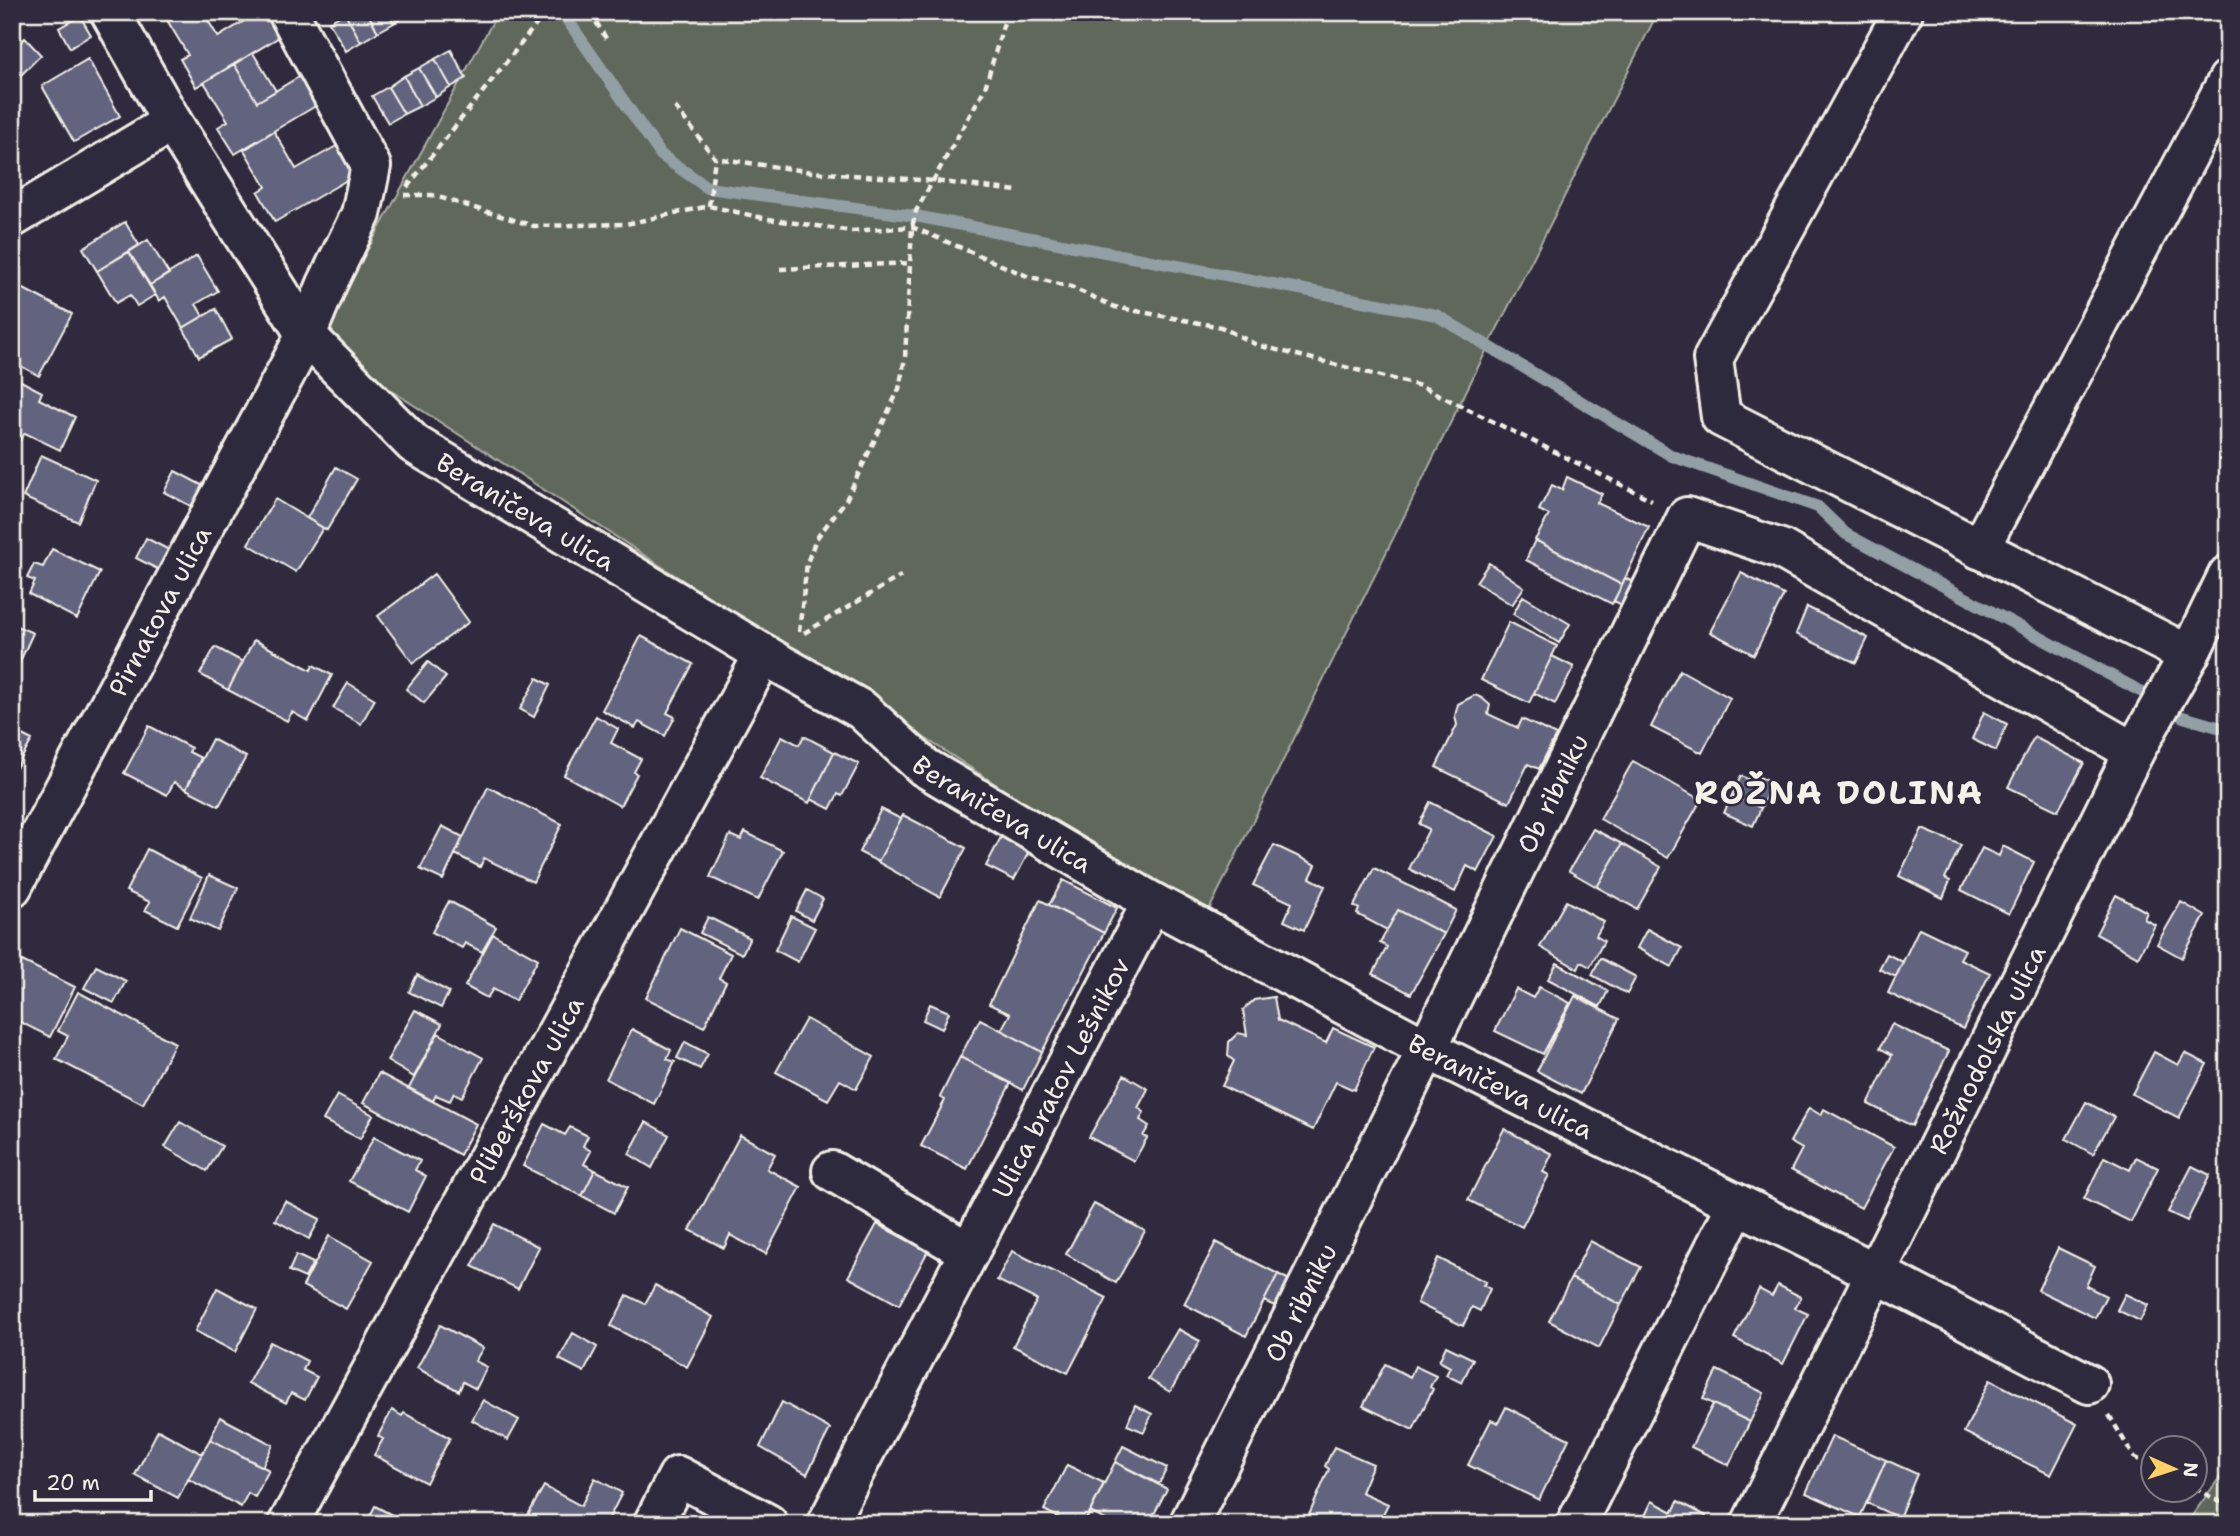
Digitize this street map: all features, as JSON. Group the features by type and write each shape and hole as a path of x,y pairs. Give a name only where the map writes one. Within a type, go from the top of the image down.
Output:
{"street":[{"name":"Beraničeva ulica","path":"110,12 172,122 306,335 414,444 764,654 862,709 924,766 1152,901 1427,1049 1874,1272 2090,1384"},
{"name":"Pirnatova ulica","path":"12,887 306,335 361,214 371,166 288,12"},
{"path":"1903,12 1713,359 1721,416 2189,655"},
{"path":"1979,549 2228,80"},
{"path":"12,218 172,122"},
{"path":"1687,517 1781,549 2134,752"},
{"name":"Ob ribniku","path":"1189,1524 1427,1049 1687,517"},
{"name":"Rožnodolska ulica","path":"1751,1524 2134,752 2189,655 2228,575"},
{"name":"Pliberškova ulica","path":"288,1524 764,654"},
{"name":"Ulica bratov Lešnikov","path":"827,1524 1152,901"},
{"path":"832,1171 969,1252"},
{"path":"1577,1524 1737,1204"},
{"path":"653,1524 678,1476 768,1524"}],"path":[{"path":"546,12 401,195 432,195 534,226 626,224 709,206 768,219 852,231 913,224 1027,276 1071,287 1115,307 1221,327 1257,345 1421,386 1687,517"},
{"path":"590,12 607,40"},
{"path":"901,576 798,637 807,563 816,539 846,500 899,389 905,358 916,211 985,88 1007,12"},
{"path":"675,107 715,158 812,172 934,180 1017,191"},
{"path":"709,206 715,158"},
{"path":"780,269 911,262"},
{"path":"2090,1384 2134,1457 2138,1459"},
{"path":"2208,1495 2228,1506"}],"shaded area":[{"path":"498,12 1658,12 1495,333 1204,920 317,342"},
{"path":"2228,1466 2228,1524 2186,1524 2200,1504 2208,1504 2208,1494"}],"building":[{"path":"152,12 169,12 156,19"},
{"path":"169,12 203,12 218,37 259,12 274,12 286,33 196,87 180,59 188,55 164,15"},
{"path":"367,12 387,12 394,23 378,32"},
{"path":"367,12 378,32 361,42 345,13"},
{"path":"387,12 407,12 409,15 394,23"},
{"path":"345,13 361,42 346,51 329,22"},
{"path":"80,16 91,35 70,48 59,28"},
{"path":"25,38 41,55 19,77 12,69 12,50"},
{"path":"451,50 466,78 451,87 435,59"},
{"path":"253,53 276,91 257,102 234,64"},
{"path":"88,59 120,116 74,142 42,86"},
{"path":"435,59 451,87 436,97 419,68"},
{"path":"234,64 257,102 307,72 324,101 235,154 218,127 228,121 204,82"},
{"path":"419,68 436,97 420,106 404,76"},
{"path":"404,76 420,106 404,114 388,87"},
{"path":"388,87 404,114 388,123 372,96"},
{"path":"274,131 296,169 347,140 364,170 275,222 258,192 266,187 244,150"},
{"path":"125,222 139,245 97,271 83,248"},
{"path":"148,240 169,274 150,285 129,252"},
{"path":"129,252 155,295 137,306 130,295 116,303 97,271"},
{"path":"197,256 218,291 196,304 203,316 183,328 165,297 159,301 150,285"},
{"path":"12,283 72,314 39,376 12,361"},
{"path":"216,309 232,339 199,357 183,328"},
{"path":"17,379 42,392 39,399 75,417 60,450 25,433 20,440 12,436 12,388"},
{"path":"41,455 96,480 78,522 23,497"},
{"path":"336,467 357,479 327,530 307,518"},
{"path":"175,471 209,489 198,510 164,492"},
{"path":"1567,477 1602,494 1597,503 1649,527 1622,585 1535,540 1549,515 1539,510 1552,485 1562,490"},
{"path":"275,499 323,528 296,572 248,544"},
{"path":"146,538 175,553 165,573 136,558"},
{"path":"1535,540 1622,585 1612,604 1526,560"},
{"path":"52,549 100,572 77,619 29,594 35,581 27,578 34,564 43,567"},
{"path":"1489,563 1524,587 1512,605 1476,582"},
{"path":"1741,573 1784,595 1754,655 1710,632"},
{"path":"434,574 469,622 413,663 378,616"},
{"path":"1625,578 1646,589 1634,611 1614,601"},
{"path":"1523,596 1570,624 1559,643 1513,614"},
{"path":"1807,607 1868,638 1856,663 1796,634"},
{"path":"1509,622 1557,646 1529,703 1481,680"},
{"path":"12,624 33,633 12,679"},
{"path":"641,636 693,664 667,713 675,717 665,736 639,722 635,728 602,710"},
{"path":"254,640 311,670 313,665 332,675 308,721 292,712 287,721 228,690"},
{"path":"215,647 243,662 228,690 200,674"},
{"path":"1552,656 1574,667 1555,704 1534,693"},
{"path":"428,662 446,677 424,703 406,689"},
{"path":"1680,670 1730,698 1702,753 1651,727"},
{"path":"537,678 550,685 534,717 520,709"},
{"path":"348,683 375,699 361,724 333,708"},
{"path":"1475,695 1490,705 1488,714 1518,728 1522,719 1556,735 1539,769 1528,764 1509,803 1436,767 1457,725 1455,716 1458,704"},
{"path":"1984,712 2007,724 1996,751 1972,739"},
{"path":"596,716 618,729 611,743 641,759 634,772 637,774 620,806 564,775"},
{"path":"149,726 191,748 189,752 201,758 186,789 174,782 167,795 124,773"},
{"path":"12,730 32,740 12,775"},
{"path":"782,736 799,745 804,736 834,752 809,803 760,778"},
{"path":"2034,737 2084,763 2058,811 2008,787"},
{"path":"212,739 246,757 219,806 186,789"},
{"path":"834,752 859,764 842,796 838,794 830,809 811,799"},
{"path":"1633,761 1701,800 1668,858 1600,819"},
{"path":"1741,776 1756,783 1759,777 1772,783 1761,808 1732,795"},
{"path":"488,787 562,824 533,882 484,858 480,867 455,854"},
{"path":"1732,795 1761,808 1753,826 1724,813"},
{"path":"1430,802 1497,836 1478,872 1467,866 1455,892 1409,869 1429,829 1419,824"},
{"path":"881,809 901,819 878,862 859,852"},
{"path":"903,815 966,848 940,897 878,862"},
{"path":"442,826 463,837 443,880 420,869"},
{"path":"1593,829 1622,844 1597,887 1569,871"},
{"path":"1922,829 1961,845 1945,878 1950,881 1943,898 1899,876"},
{"path":"745,832 783,851 758,900 710,877 730,835 741,840"},
{"path":"1002,835 1030,850 1014,880 986,866"},
{"path":"1622,844 1661,867 1637,909 1597,887"},
{"path":"1274,845 1316,865 1310,878 1325,886 1304,930 1284,921 1292,903 1253,885"},
{"path":"2003,846 2034,862 2009,914 1961,890 1982,848 1999,856"},
{"path":"147,849 202,878 177,926 145,910 150,902 126,891"},
{"path":"1374,868 1456,910 1444,934 1398,910 1387,930 1357,914 1359,909 1354,906"},
{"path":"209,875 238,888 218,931 190,918"},
{"path":"1063,880 1117,908 1104,933 1049,905"},
{"path":"807,890 823,899 812,920 796,911"},
{"path":"2116,895 2147,912 2144,919 2155,925 2138,957 2096,934"},
{"path":"1040,900 1104,933 1042,1052 1001,1030 1010,1014 989,1004"},
{"path":"449,901 496,927 482,952 465,943 462,948 432,932"},
{"path":"1566,901 1604,922 1596,936 1604,941 1590,967 1581,962 1578,969 1540,947"},
{"path":"2181,902 2205,916 2182,958 2157,944"},
{"path":"1398,910 1444,934 1411,994 1373,974 1387,947 1380,943"},
{"path":"791,916 815,928 798,962 775,950"},
{"path":"708,917 750,938 742,954 700,933"},
{"path":"680,928 731,954 719,978 726,982 704,1027 646,998"},
{"path":"1919,928 1965,950 1960,959 1990,973 1963,1029 1888,993"},
{"path":"1647,929 1682,948 1672,967 1637,948"},
{"path":"493,934 538,959 515,1001 493,989 487,998 465,986"},
{"path":"1887,954 1903,962 1896,977 1879,969"},
{"path":"1600,958 1636,977 1627,994 1592,975"},
{"path":"22,961 75,987 50,1037 12,1018 12,980"},
{"path":"1557,963 1608,991 1600,1007 1548,979"},
{"path":"96,966 126,981 114,1003 84,988"},
{"path":"417,975 449,992 441,1008 409,992"},
{"path":"1539,987 1570,1003 1543,1054 1495,1031 1516,989 1533,998"},
{"path":"78,992 175,1043 143,1104 56,1059 68,1036 58,1031"},
{"path":"1575,996 1619,1019 1581,1094 1537,1071"},
{"path":"1274,997 1278,1020 1326,1043 1333,1028 1374,1047 1354,1090 1336,1082 1313,1130 1222,1086 1234,1061 1228,1056 1229,1042 1238,1033 1247,1035 1243,1010 1254,1000"},
{"path":"930,1004 949,1012 942,1029 923,1020"},
{"path":"415,1010 442,1024 414,1077 387,1061"},
{"path":"806,1019 874,1057 856,1089 840,1080 828,1100 776,1072"},
{"path":"980,1019 1042,1052 1023,1090 960,1057"},
{"path":"1892,1024 1949,1051 1912,1126 1868,1104 1892,1055 1880,1048"},
{"path":"632,1029 671,1050 667,1059 675,1062 654,1104 606,1079"},
{"path":"438,1033 483,1058 462,1097 454,1093 450,1101 436,1095 433,1101 409,1088"},
{"path":"685,1042 708,1054 700,1069 677,1058"},
{"path":"2154,1052 2178,1065 2185,1053 2207,1064 2179,1118 2132,1094"},
{"path":"960,1057 1011,1083 967,1169 921,1146 945,1100 940,1097"},
{"path":"379,1073 476,1124 460,1155 363,1103"},
{"path":"1124,1075 1148,1089 1138,1108 1144,1112 1140,1120 1149,1126 1143,1136 1147,1138 1134,1161 1089,1137"},
{"path":"337,1095 373,1115 360,1139 323,1120"},
{"path":"2086,1102 2114,1117 2093,1154 2066,1139"},
{"path":"1809,1108 1821,1115 1824,1109 1894,1147 1861,1208 1791,1170 1802,1149 1790,1142"},
{"path":"180,1122 222,1146 207,1171 165,1147"},
{"path":"646,1122 669,1135 652,1168 629,1154"},
{"path":"544,1124 565,1135 570,1127 588,1136 583,1146 591,1151 584,1164 595,1170 582,1196 523,1166"},
{"path":"1504,1129 1552,1154 1543,1172 1549,1175 1522,1227 1468,1200"},
{"path":"740,1135 775,1154 767,1169 801,1187 766,1254 730,1235 724,1248 690,1230"},
{"path":"374,1137 420,1161 415,1170 426,1176 408,1212 349,1181"},
{"path":"2104,1157 2130,1170 2136,1157 2158,1168 2131,1222 2084,1199"},
{"path":"2192,1166 2210,1175 2187,1221 2168,1212"},
{"path":"595,1170 628,1187 614,1213 582,1196"},
{"path":"285,1201 320,1219 309,1239 275,1220"},
{"path":"1094,1204 1145,1231 1116,1283 1066,1254"},
{"path":"494,1224 539,1247 518,1289 472,1266"},
{"path":"877,1224 928,1251 899,1305 848,1277"},
{"path":"329,1236 373,1261 346,1309 303,1286"},
{"path":"1590,1241 1641,1267 1621,1305 1571,1278"},
{"path":"1216,1242 1278,1274 1246,1336 1184,1304"},
{"path":"2058,1248 2095,1266 2086,1286 2106,1296 2095,1318 2038,1290"},
{"path":"1012,1251 1107,1298 1068,1373 1013,1346 1037,1300 997,1280"},
{"path":"296,1255 313,1263 305,1278 289,1271"},
{"path":"1438,1258 1486,1282 1483,1285 1490,1289 1480,1311 1472,1307 1463,1326 1417,1303"},
{"path":"1278,1274 1295,1283 1281,1309 1264,1301"},
{"path":"1571,1278 1621,1305 1599,1348 1549,1321"},
{"path":"655,1285 713,1317 687,1367 611,1326 627,1295 645,1304"},
{"path":"1778,1285 1801,1297 1795,1308 1808,1314 1783,1364 1734,1338 1759,1289 1772,1296"},
{"path":"217,1288 257,1309 235,1352 195,1331"},
{"path":"2125,1294 2148,1305 2140,1321 2117,1310"},
{"path":"440,1325 483,1348 475,1361 487,1367 476,1389 463,1382 459,1391 417,1368"},
{"path":"1178,1329 1200,1341 1170,1392 1148,1379"},
{"path":"573,1333 597,1347 584,1372 559,1359"},
{"path":"270,1342 307,1361 303,1370 317,1377 305,1400 291,1393 286,1403 248,1383"},
{"path":"1446,1346 1473,1359 1462,1383 1446,1375 1450,1367 1439,1361"},
{"path":"1385,1364 1410,1377 1415,1366 1436,1376 1430,1387 1433,1389 1413,1430 1363,1406"},
{"path":"1717,1370 1764,1393 1750,1422 1703,1399"},
{"path":"1990,1380 2077,1424 2051,1475 1964,1432"},
{"path":"483,1400 519,1420 508,1440 472,1420"},
{"path":"782,1402 830,1429 807,1474 760,1447"},
{"path":"1713,1404 1750,1422 1729,1465 1691,1447"},
{"path":"1135,1405 1152,1414 1144,1432 1127,1425"},
{"path":"1506,1407 1569,1439 1539,1500 1468,1465 1491,1420 1498,1423"},
{"path":"392,1410 402,1416 404,1413 450,1438 426,1483 374,1455 383,1439 378,1436"},
{"path":"220,1417 273,1445 262,1467 210,1439"},
{"path":"158,1430 202,1454 178,1498 135,1475"},
{"path":"1832,1436 1886,1460 1860,1517 1806,1493"},
{"path":"210,1439 269,1470 255,1497 248,1493 241,1507 188,1479"},
{"path":"1123,1446 1167,1468 1159,1484 1115,1462"},
{"path":"1334,1447 1373,1464 1361,1492 1388,1504 1378,1524 1326,1524 1309,1515 1329,1469 1325,1466"},
{"path":"1886,1460 1917,1474 1899,1518 1867,1503"},
{"path":"1115,1462 1167,1489 1149,1524 1113,1524 1090,1512"},
{"path":"1067,1465 1104,1483 1084,1524 1071,1524 1044,1510"},
{"path":"595,1478 622,1493 606,1524 523,1524 544,1486 581,1506"},
{"path":"1652,1501 1673,1512 1678,1501 1706,1516 1702,1524 1641,1524"},
{"path":"375,1506 409,1524 366,1524"}],"waterway":[{"path":"562,12 661,155 708,188 915,216 1436,315 1672,456 1818,507 1846,534 2140,691"},
{"path":"2183,717 2228,730"}],"district":[{"name":"ROŽNA DOLINA","path":"1839,792"}]}
